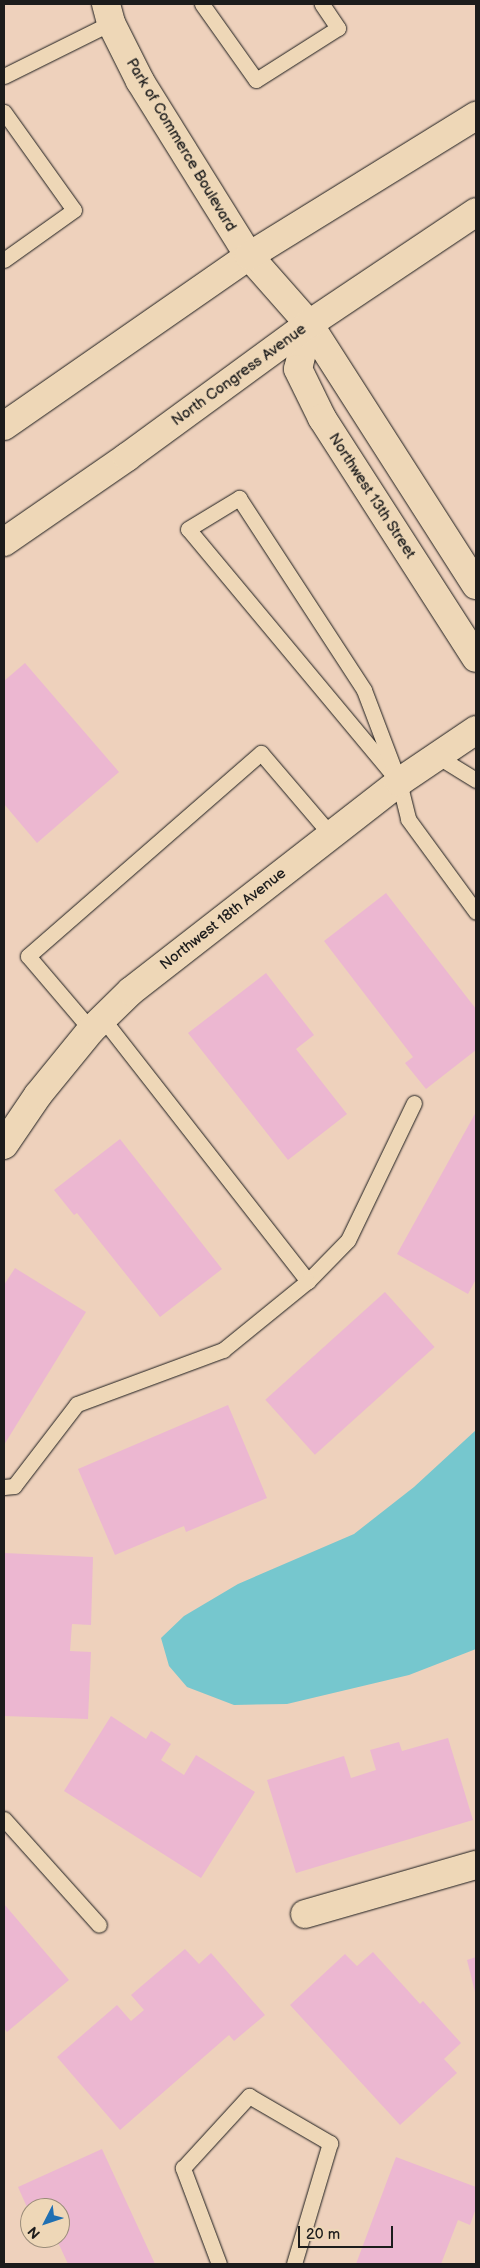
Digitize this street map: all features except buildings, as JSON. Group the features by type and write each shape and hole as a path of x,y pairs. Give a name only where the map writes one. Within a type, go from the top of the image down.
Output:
{"street":[{"name":"Park of Commerce Boulevard","path":"109,13 140,81 249,256"},
{"path":"4,426 249,256 476,116"},
{"name":"North Congress Avenue","path":"4,542 127,457 309,324 476,212"},
{"path":"249,256 309,324 476,585"},
{"name":"Northwest 13th Street","path":"309,324 298,369 322,418 476,658"},
{"name":"Northwest 18th Avenue","path":"4,1145 38,1095 97,1025 131,991 398,782 476,730"},
{"path":"305,1914 476,1865"}],"lane":[{"path":"202,4 256,80 338,28 322,4"},
{"path":"4,76 109,13"},
{"path":"4,112 74,210 4,260"},
{"path":"398,782 188,529 239,498 364,690 398,782 408,819 476,912"},
{"path":"308,1281 97,1025 28,956 261,753 331,835"},
{"path":"437,756 476,780"},
{"path":"4,1487 14,1486 78,1404 223,1350 308,1281 348,1240 414,1103"},
{"path":"4,1819 99,1926"},
{"path":"219,2264 183,2168 248,2096 330,2143 294,2264"}],"water":[{"path":"476,1430 476,1649 409,1675 287,1704 234,1705 187,1687 169,1666 161,1638 184,1616 238,1584 354,1534 414,1487"}]}
